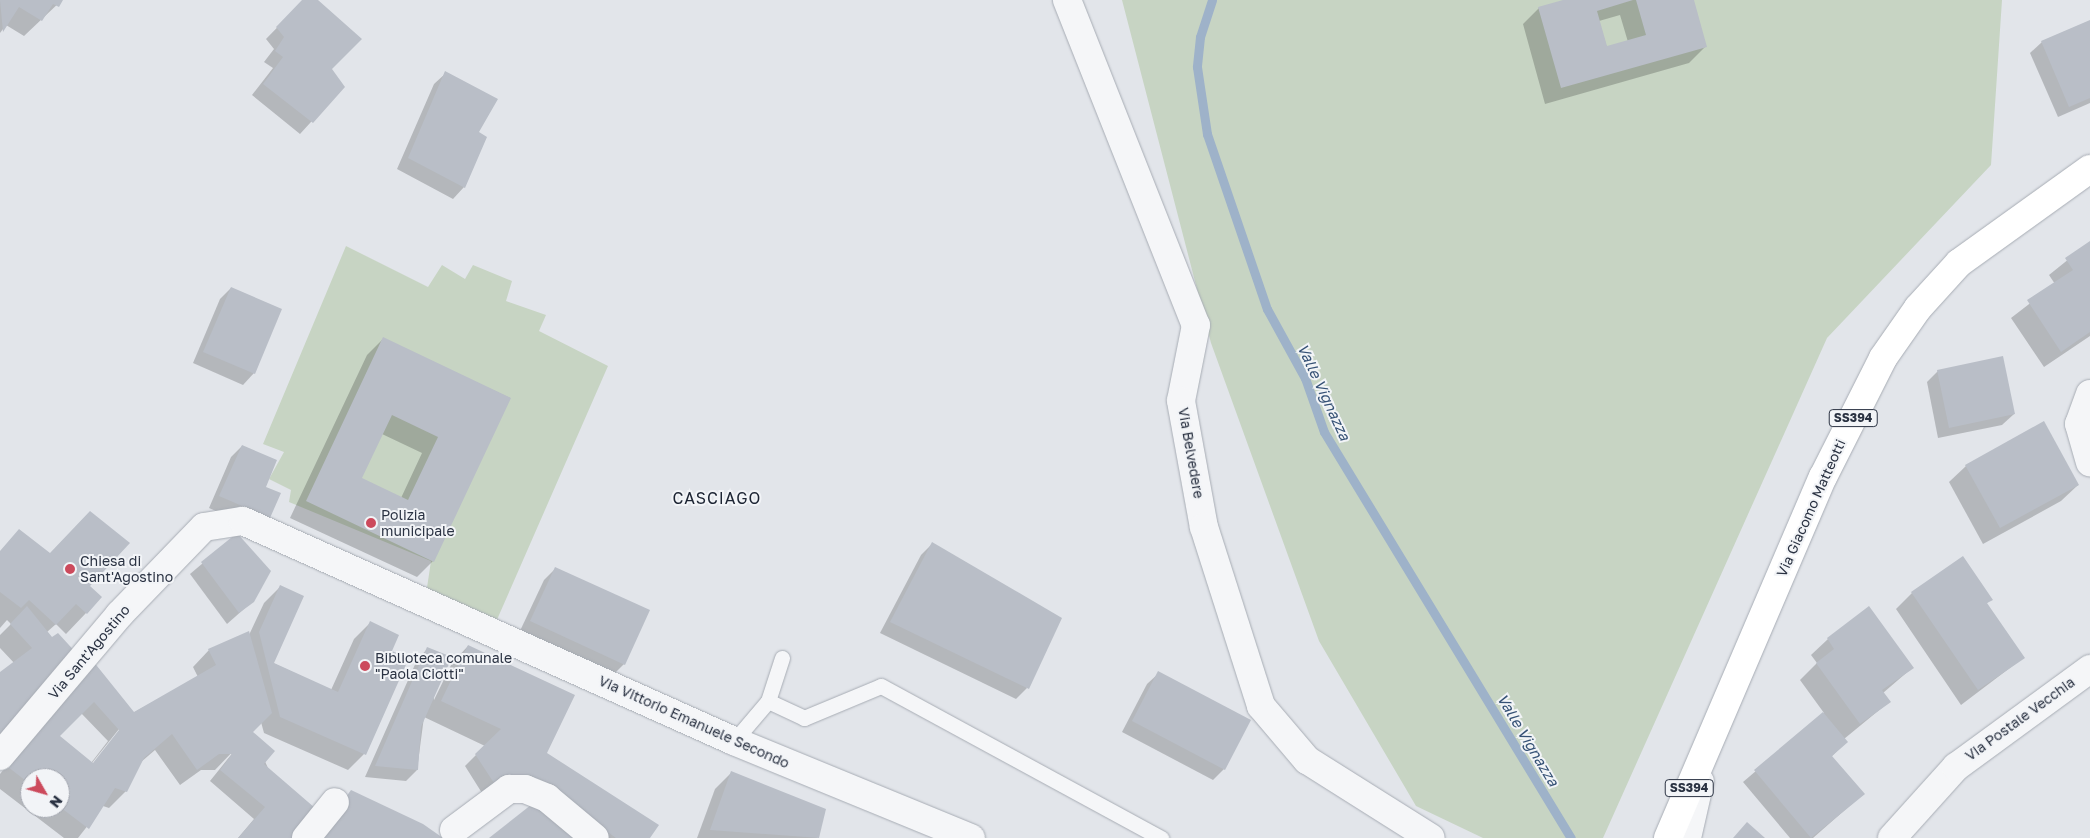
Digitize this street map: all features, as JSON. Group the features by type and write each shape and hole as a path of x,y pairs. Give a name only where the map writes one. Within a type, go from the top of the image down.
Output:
{"main road":[{"name":"Via Giacomo Matteotti","path":"1668,838 1823,477 1883,358 1918,308 1958,263 2090,169"}],"street":[{"name":"Via Belvedere","path":"1068,0 1196,325 1181,401 1204,527 1260,706 1307,760 1431,838"},
{"path":"2090,394 2078,424 2090,462"},
{"name":"Via Sant'Agostino","path":"0,756 119,615 204,527 243,521 420,598"},
{"name":"Via Vittorio Emanuele Secondo","path":"420,598 734,741 971,838"},
{"name":"Via Postale Vecchia","path":"1892,838 1956,767 2090,668"},
{"path":"1687,838 1710,739"},
{"path":"454,830 509,789 525,789 548,798 595,838"},
{"path":"306,838 336,802"}],"lane":[{"path":"734,741 768,701 782,658"},
{"path":"768,701 804,718 881,686 1161,838"}],"green space":[{"path":"1122,0 2002,0 1991,165 1827,338 1603,838 1483,838 1416,806 1319,641 1211,343"},
{"path":"346,246 428,287 442,265 465,279 473,265 512,281 506,301 546,315 539,331 608,366 492,631 425,601 431,561 289,502 291,490 269,479 284,452 263,444"}],"building":[{"path":"0,0 63,0 59,7 53,4 42,21 19,7 3,32"},
{"path":"302,0 318,0 362,39 332,69 345,87 313,123 263,84 283,57 275,51 284,37 276,27"},
{"path":"1563,0 1633,0 1597,11 1607,46 1646,35 1636,0 1694,0 1707,47 1561,88 1538,7"},
{"path":"2090,20 2090,98 2069,107 2041,41"},
{"path":"445,71 498,99 479,132 487,137 465,188 408,158"},
{"path":"2090,241 2090,332 2061,352 2027,300 2073,270 2065,258"},
{"path":"231,287 282,309 255,374 203,352"},
{"path":"383,337 511,398 434,562 306,501","holes":["392,415 438,437 408,500 362,478"]},
{"path":"2003,356 2015,414 1949,428 1937,370"},
{"path":"2044,421 2079,485 2000,528 1965,465"},
{"path":"242,445 277,460 266,487 281,493 270,518 219,496"},
{"name":"Chiesa di Sant'Agostino","path":"90,511 130,543 90,586 102,597 87,614 76,604 56,625 29,600 21,608 0,592 0,551 19,529 50,553"},
{"path":"237,533 271,571 254,602 239,613 201,562"},
{"path":"932,542 1062,618 1029,689 890,622"},
{"path":"1963,556 1993,600 1987,603 2025,658 1978,690 1911,592"},
{"path":"555,567 650,610 625,665 530,621"},
{"path":"280,585 304,596 274,663 338,692 370,621 399,635 392,651 409,658 366,755 280,717 259,632"},
{"path":"27,606 52,637 58,633 79,656 0,751 0,672 32,648 10,624"},
{"path":"1869,606 1914,668 1882,690 1891,702 1860,724 1816,663 1834,649 1827,638"},
{"path":"249,631 272,713 253,732 275,751 264,764 322,814 301,838 238,838 265,807 220,770 232,754 219,754 197,770 172,734 144,758 127,792 115,788 89,829 70,815 70,768 20,768 20,776 8,767 93,661 134,712 216,665 208,649","holes":["94,702 119,730 93,763 60,736"]},
{"path":"468,645 575,695 547,753 659,825 650,838 616,838 538,781 517,775 494,783 475,754 501,729 441,701"},
{"path":"427,647 452,657 421,727 418,770 375,766"},
{"path":"1158,671 1251,720 1225,770 1132,721"},
{"path":"1823,712 1848,742 1832,756 1865,794 1811,838 1754,770"},
{"path":"731,771 826,809 819,838 710,830"},
{"path":"351,790 423,824 443,838 317,838"},
{"path":"536,801 588,838 489,838"},
{"path":"1747,822 1765,838 1733,838"}],"waterway":[{"name":"Valle Vignazza","path":"1212,0 1200,37 1197,67 1207,134 1267,309 1305,378 1324,432 1571,838"}],"place":[{"name":"Polizia municipale","path":"371,523"},
{"name":"Chiesa di Sant'Agostino","path":"70,569"},
{"name":"Biblioteca comunale \"Paola Ciotti\"","path":"365,666"}],"district":[{"name":"CASCIAGO","path":"717,498"}]}
